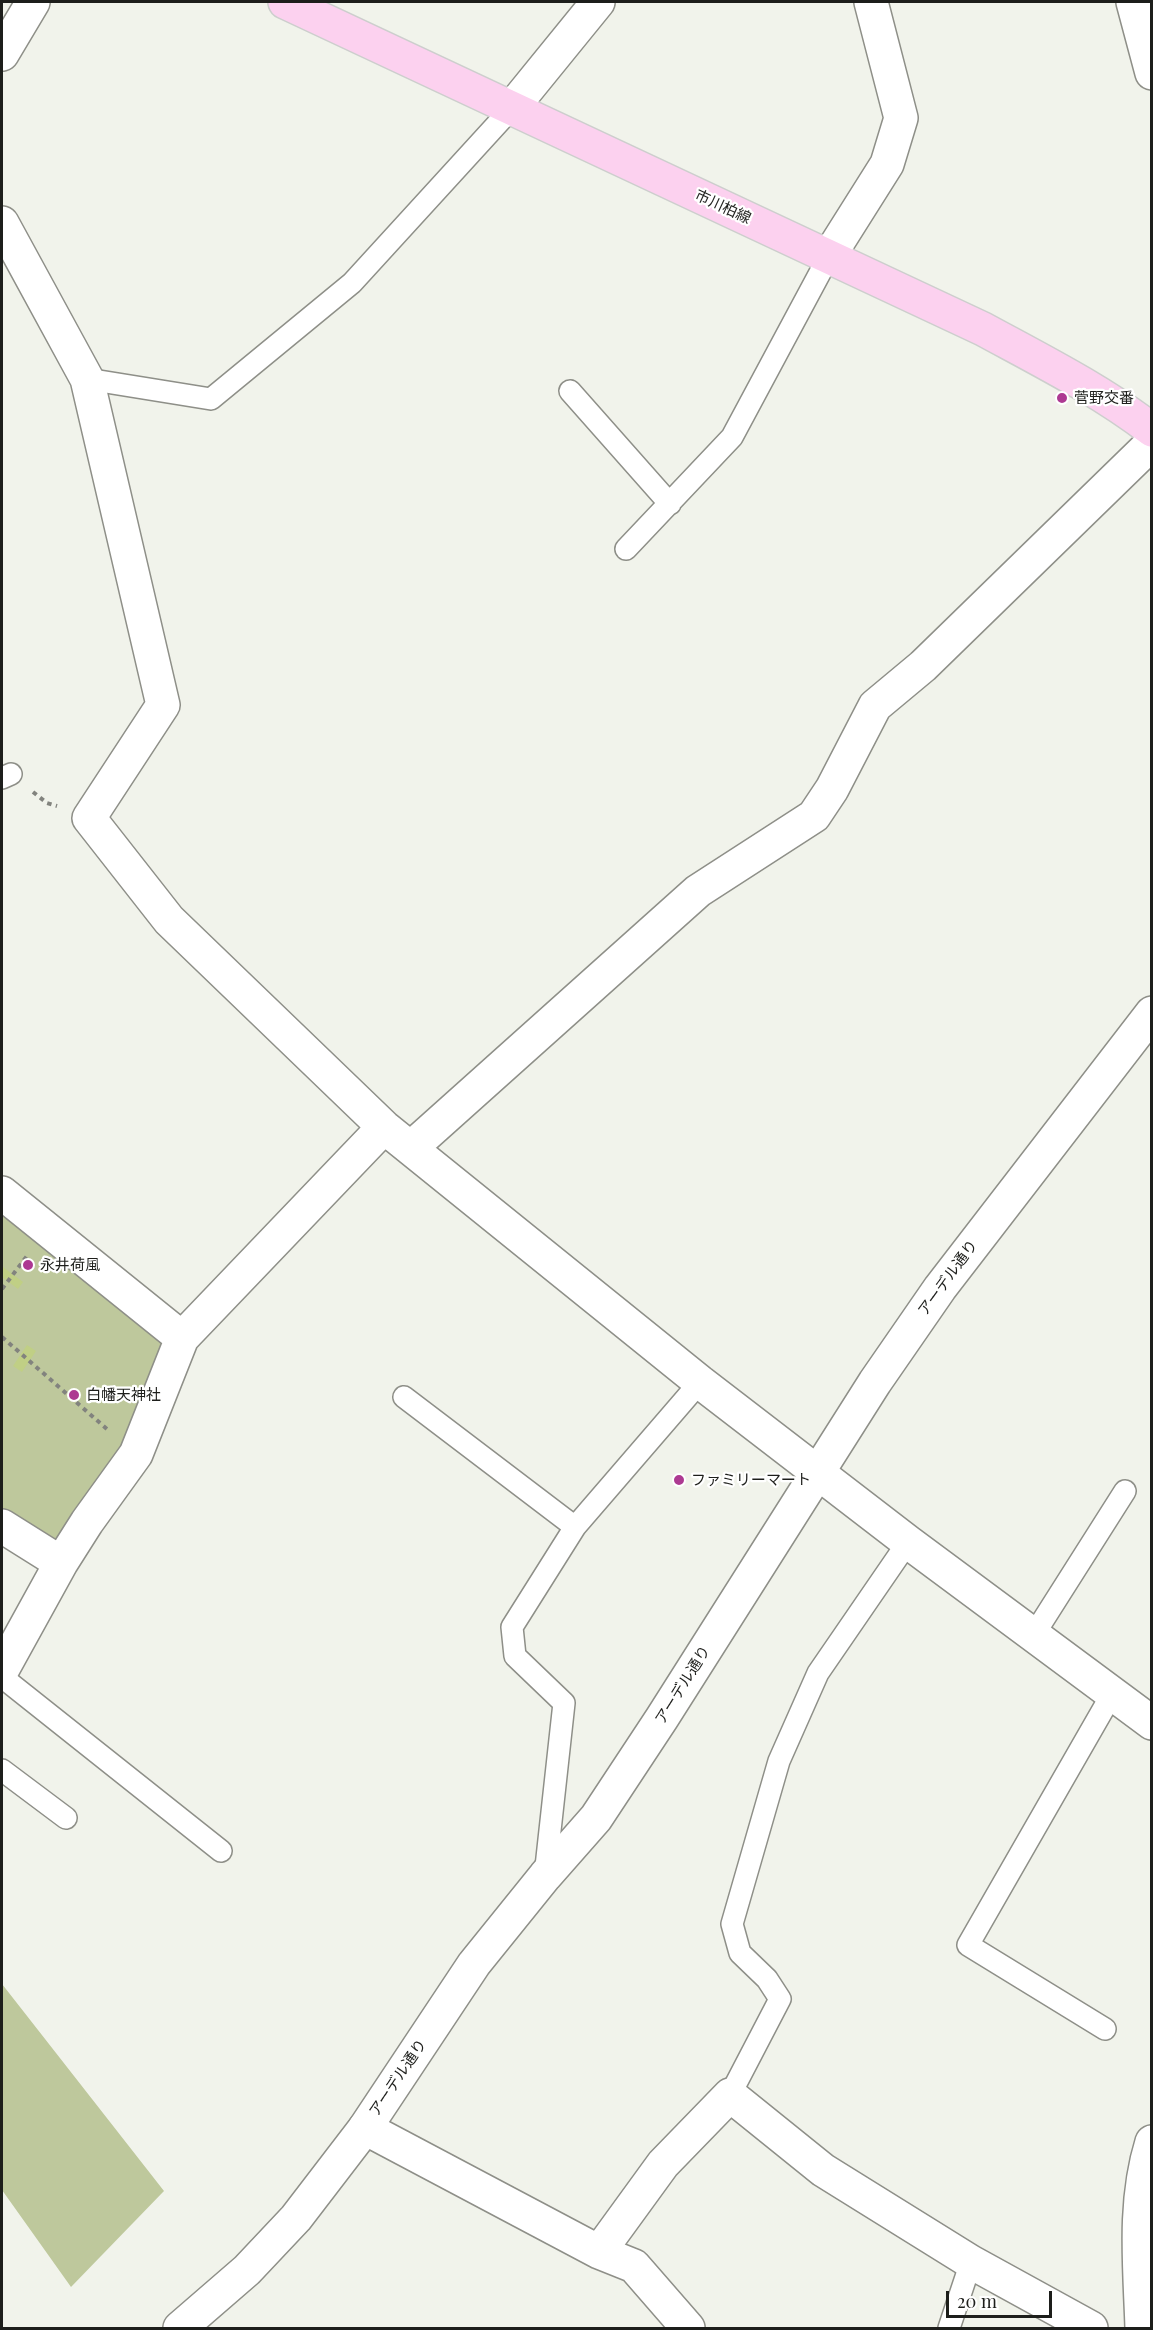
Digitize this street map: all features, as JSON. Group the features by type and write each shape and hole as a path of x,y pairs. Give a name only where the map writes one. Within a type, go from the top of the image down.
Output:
{"main road":[{"name":"市川柏線","path":"285,2 983,329 1056,369 1152,430"}],"street":[{"path":"2,54 33,2"},
{"path":"511,109 598,2"},
{"path":"828,256 887,164 901,118 871,2"},
{"path":"1133,2 1152,73"},
{"path":"2,223 87,379 163,705 89,818 169,920 384,1127 700,1382 908,1542 1152,1724"},
{"path":"411,1148 698,891 814,816 832,789 875,706 923,666 1152,443"},
{"name":"アーデル通り","path":"180,2328 247,2270 296,2218 365,2128 474,1964 545,1876 596,1818 875,1382 940,1288 1152,1013"},
{"path":"2,1670 87,1522 136,1454 183,1338 384,1127"},
{"path":"2,1193 183,1338"},
{"path":"2,1526 62,1563"},
{"path":"599,2252 663,2164 730,2094 823,2170 971,2262 1091,2328"},
{"path":"365,2128 599,2252 633,2266 679,2325"},
{"path":"1142,2328 1138,2215 1145,2165 1152,2142"}],"lane":[{"path":"87,379 211,399 352,283 511,109"},
{"path":"626,549 732,437 828,256"},
{"path":"570,391 670,504"},
{"path":"545,1876 564,1703 515,1656 512,1627 575,1527 700,1382"},
{"path":"404,1397 575,1527"},
{"path":"1033,1636 1125,1491"},
{"path":"730,2094 780,2000 767,1979 740,1953 732,1924 779,1761 818,1672 908,1542"},
{"path":"2,1677 221,1851"},
{"path":"1105,2029 968,1945 1112,1694"},
{"path":"2,1770 66,1818"},
{"path":"950,2328 971,2262"}],"path":[{"path":"6,776 47,802 89,818"},
{"path":"2,1289 20,1266"},
{"path":"2,1337 136,1454"}],"green space":[{"name":"白幡天神社","path":"2,1193 182,1338 61,1563 2,1526"},
{"path":"2,1984 164,2191 71,2287 2,2190"}],"building":[{"path":"3,1267 23,1282 18,1289 2,1277"},
{"path":"27,1345 36,1351 22,1372 13,1366"}],"place":[{"name":"菅野交番","path":"1062,398"},
{"name":"永井荷風","path":"28,1265"},
{"name":"白幡天神社","path":"74,1395"},
{"name":"ファミリーマート","path":"679,1480"}]}
